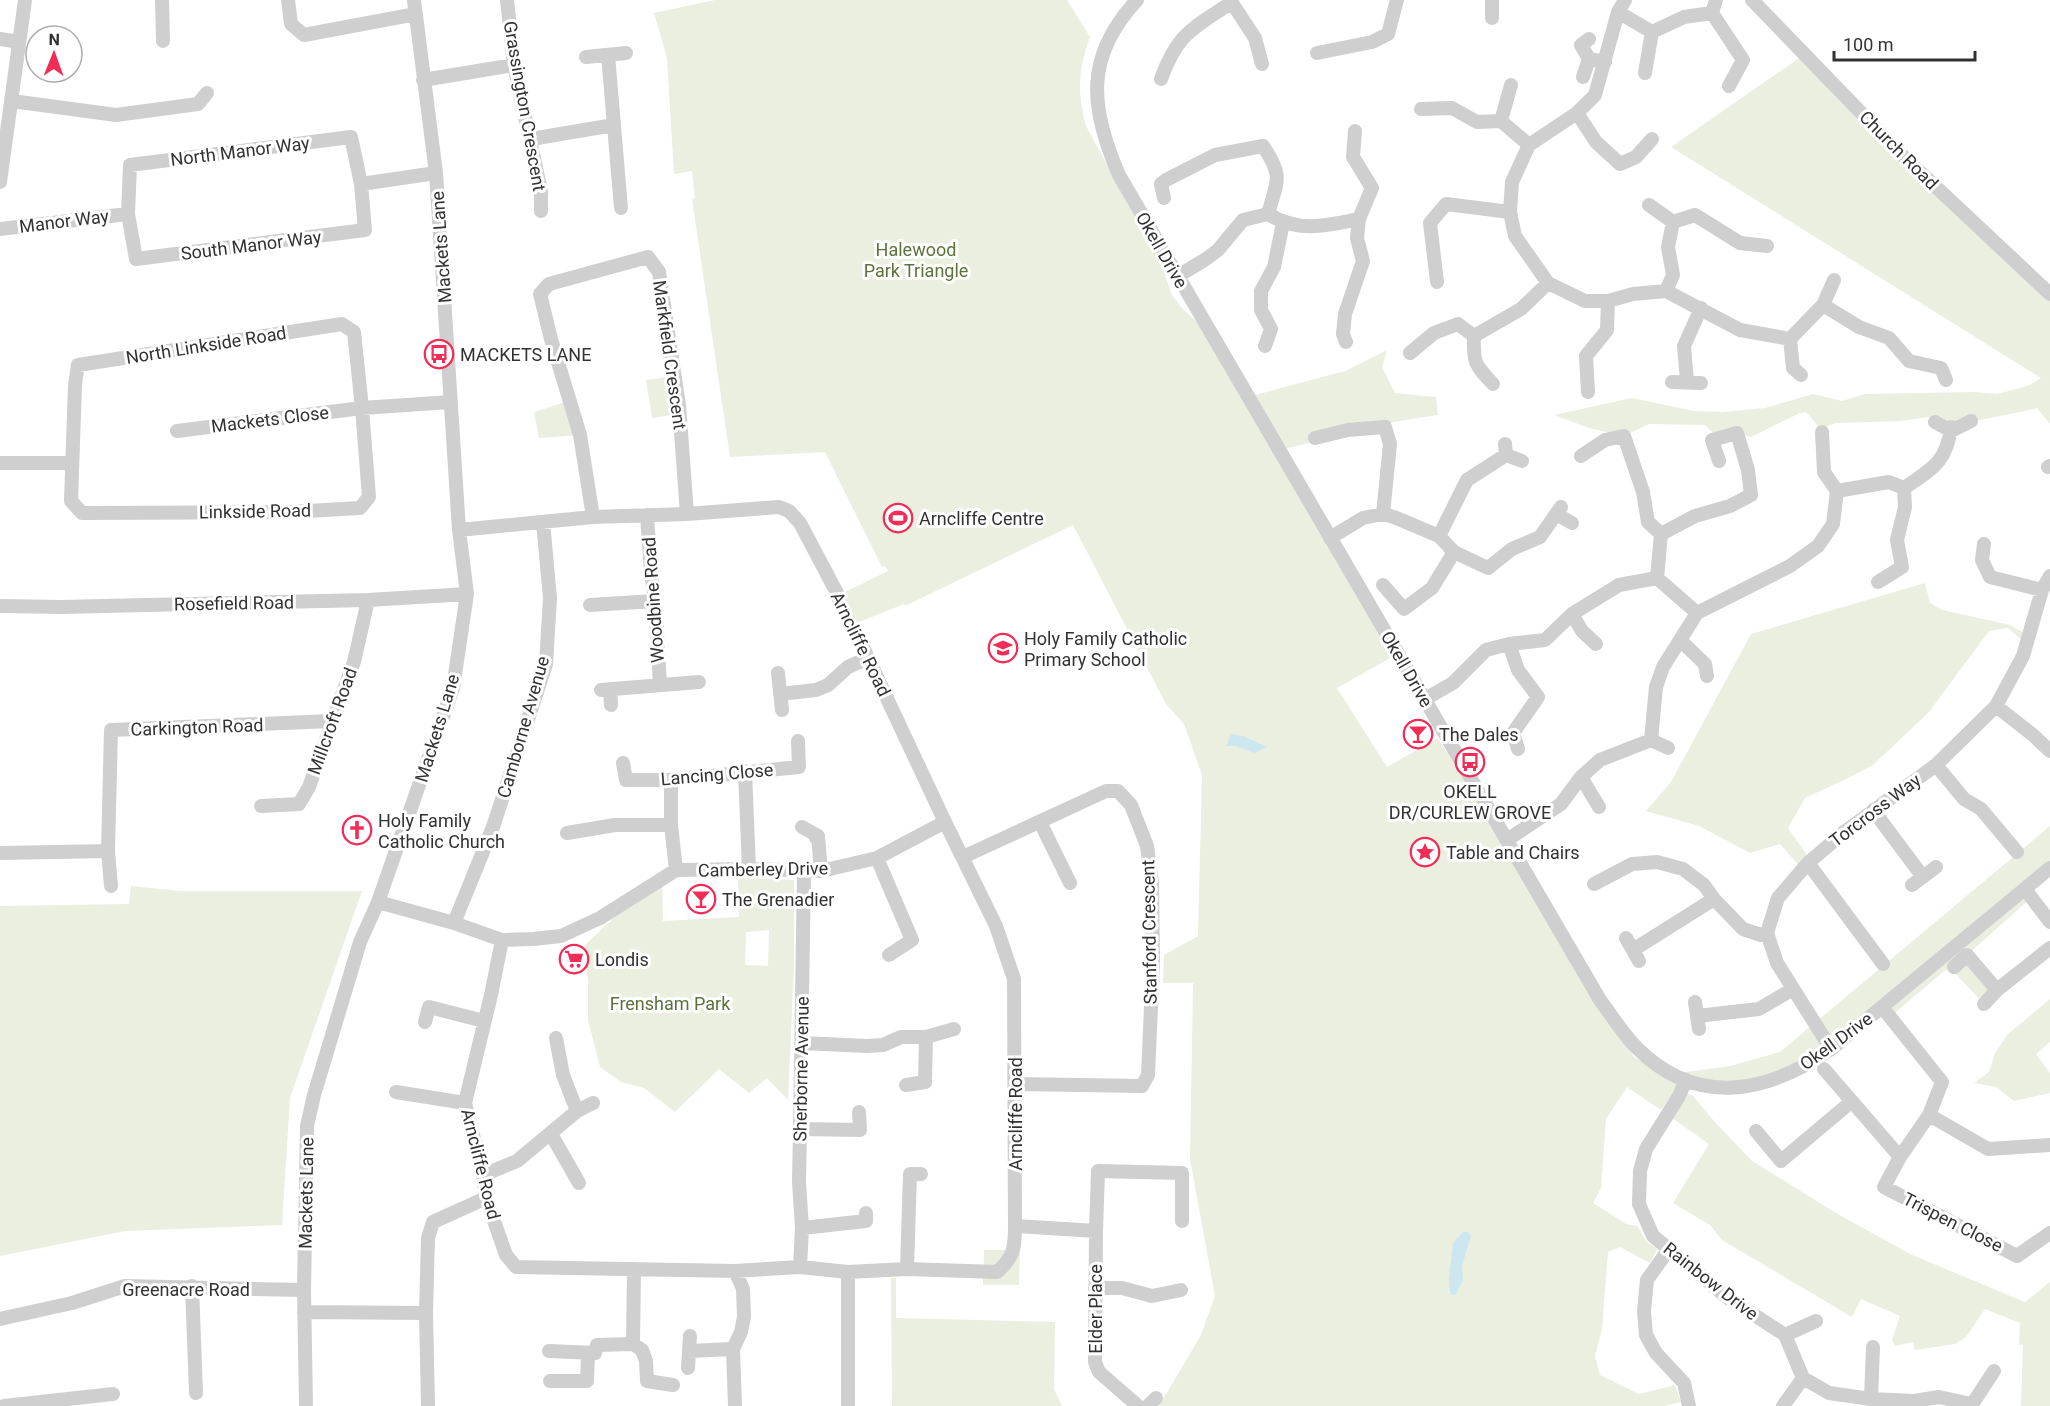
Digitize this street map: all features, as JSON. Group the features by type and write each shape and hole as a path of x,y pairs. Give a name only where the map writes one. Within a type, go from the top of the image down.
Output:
{"street":[{"path":"0,182 25,0"},
{"path":"162,0 163,41"},
{"path":"288,0 291,24 304,35 416,14"},
{"name":"Mackets Lane","path":"306,1406 304,1290 307,1126 314,1095 360,942 378,902 453,688 467,594 459,530 436,173 414,0"},
{"name":"Grassington Crescent","path":"507,0 514,65 541,191 542,211"},
{"name":"Okell Drive","path":"1137,0 1122,17 1106,46 1097,81 1102,132 1119,175 1600,1000 1626,1036 1659,1066 1686,1080 1714,1087 1731,1088 1757,1085 1783,1077 1831,1049 2050,868"},
{"path":"1317,53 1372,42 1388,34 1397,0"},
{"path":"1492,0 1492,18"},
{"name":"Church Road","path":"1752,0 1902,155 2050,294"},
{"path":"1161,79 1170,54 1185,34 1231,1 1255,38 1262,64"},
{"path":"1652,32 1622,6 1595,95 1577,114 1529,145 1512,182 1510,212 1515,236 1548,283 1584,301 1608,301 1633,294 1666,291 1740,330 1790,339"},
{"path":"1652,32 1684,17 1714,7 1743,60 1729,86"},
{"path":"1645,73 1652,32"},
{"path":"0,39 20,42"},
{"path":"1583,77 1589,59 1581,45 1589,39"},
{"path":"586,57 626,53"},
{"path":"608,56 621,208"},
{"path":"1589,59 1605,62"},
{"path":"423,80 514,65"},
{"path":"1501,121 1510,85"},
{"path":"12,101 116,115 198,104 207,93"},
{"path":"1421,109 1452,108 1476,122 1501,121 1529,145"},
{"path":"1577,114 1596,142 1620,164 1636,157 1653,140"},
{"path":"531,139 614,125"},
{"path":"1346,342 1343,334 1345,314 1363,261 1357,238 1359,219 1372,188 1353,157 1355,131"},
{"name":"North Manor Way","path":"128,214 130,165 142,163 351,137 361,184"},
{"path":"1159,187 1166,180 1215,154 1263,146 1273,160 1278,177 1268,214"},
{"path":"361,184 436,173"},
{"name":"South Manor Way","path":"128,214 136,259 331,235 365,230 361,184"},
{"path":"1437,282 1431,223 1446,204 1510,212"},
{"path":"1649,205 1673,222"},
{"name":"Manor Way","path":"0,229 128,214"},
{"path":"1178,276 1218,250 1243,220 1268,214 1282,223 1317,228 1359,219"},
{"path":"1673,222 1695,215 1740,243 1767,246"},
{"path":"1666,291 1673,275 1668,247 1673,222"},
{"path":"1265,346 1271,329 1261,310 1261,291 1274,267 1282,223"},
{"name":"Markfield Crescent","path":"593,518 580,435 540,294 549,284 648,257 659,272 679,405 687,514"},
{"path":"1801,375 1793,368 1790,339 1823,304 1834,280"},
{"path":"1474,336 1521,309 1548,283"},
{"path":"1588,392 1586,356 1607,330 1608,301"},
{"path":"1823,304 1859,327 1888,338 1909,361 1941,368 1946,380"},
{"path":"1672,382 1694,382 1684,346 1701,309"},
{"name":"North Linkside Road","path":"71,463 78,365 342,324 354,332 362,408"},
{"path":"1410,353 1434,333 1458,324 1474,336"},
{"path":"1474,336 1473,353 1476,367 1493,384"},
{"path":"362,408 451,402"},
{"name":"Mackets Close","path":"177,430 362,408"},
{"name":"Linkside Road","path":"71,463 71,501 82,513 290,512 360,508 369,497 362,408"},
{"path":"1935,422 1951,429 1971,421"},
{"path":"1315,438 1348,430 1385,427 1390,444 1383,514"},
{"path":"1904,488 1926,474 1943,457 1949,444 1951,429"},
{"path":"1651,740 1656,687 1663,667 1697,613 1790,566 1818,546 1833,524 1838,492 1824,472 1822,432"},
{"path":"1661,534 1695,516 1730,506 1751,495 1748,470 1737,434 1712,440 1719,461"},
{"path":"1581,456 1605,440 1624,436 1643,492 1648,522 1661,534"},
{"path":"1438,536 1467,480 1505,449 1522,461"},
{"path":"0,463 71,463"},
{"path":"1838,492 1889,482 1904,488"},
{"path":"1878,582 1905,570 1898,540 1905,507 1904,488"},
{"name":"Arncliffe Road","path":"459,530 593,518 779,507 789,511 800,523 836,591 842,610 868,658 996,926 1014,979 1015,1245 1009,1262 997,1272 908,1269 848,1272 800,1268 735,1271 516,1267 506,1255 486,1198 483,1175 465,1102 502,940"},
{"path":"1330,537 1362,518 1383,514 1438,536 1454,552 1488,568 1512,549 1540,537 1558,510 1572,523"},
{"name":"Woodbine Road","path":"647,515 660,685"},
{"name":"Camborne Avenue","path":"454,923 493,827 546,663 550,598 543,522"},
{"path":"1657,578 1661,534"},
{"path":"1984,544 1982,560 1990,577 2042,590"},
{"path":"1383,585 1404,615 1432,588 1454,552"},
{"name":"Torcross Way","path":"1767,933 1778,898 1808,863 1874,810 1936,765 1996,706 2023,656 2042,590 2050,576"},
{"path":"1657,578 1697,613"},
{"path":"1425,699 1453,683 1486,650 1509,644 1545,640 1572,614 1619,585 1657,578"},
{"name":"Rosefield Road","path":"0,606 61,607 368,600 467,594"},
{"name":"Millcroft Road","path":"261,806 299,804 309,787 354,662 368,600"},
{"path":"590,605 655,600"},
{"path":"1572,614 1582,632 1596,644"},
{"path":"1681,641 1705,664 1707,676"},
{"path":"1509,644 1518,670 1538,697 1513,733 1518,749"},
{"path":"780,694 816,690 828,685 848,667 868,658"},
{"path":"778,673 782,710"},
{"path":"611,705 605,690 699,682"},
{"path":"1996,706 2050,751"},
{"name":"Carkington Road","path":"108,851 111,730 331,721"},
{"path":"1507,840 1561,804 1581,777 1600,760 1651,740 1668,748"},
{"name":"Lancing Close","path":"623,763 626,780 671,780 799,767 798,741"},
{"path":"1936,765 1964,799 1981,809 2017,852"},
{"path":"745,771 749,869"},
{"path":"1581,777 1599,807"},
{"path":"671,780 671,825 676,870"},
{"name":"Stanford Crescent","path":"963,857 1106,791 1118,791 1131,805 1147,846 1152,882 1153,961 1148,1075 1142,1086 1016,1084"},
{"path":"1874,810 1917,881 1936,867"},
{"name":"Camberley Drive","path":"378,902 454,923 502,940 561,936 600,918 676,870 821,871 877,858 945,822"},
{"path":"1040,822 1070,883"},
{"path":"567,833 615,825 671,825"},
{"path":"802,827 817,837 821,871"},
{"path":"0,853 108,851 111,886"},
{"path":"877,858 912,940 889,956"},
{"path":"1594,884 1632,864 1657,862 1683,869 1704,885 1714,899 1743,929 1761,935 1767,933 1777,963 1831,1049"},
{"path":"1808,863 1883,964"},
{"name":"Sherborne Avenue","path":"800,1268 802,1228 799,1182 804,871"},
{"path":"2025,889 2050,922"},
{"path":"1633,950 1714,899"},
{"path":"1984,1004 1996,990 2050,948"},
{"path":"1954,968 1967,955 1996,990"},
{"path":"1697,1016 1759,1009 1793,989"},
{"path":"425,1022 429,1007 484,1021"},
{"name":"Trispen Close","path":"1882,1007 1942,1082 1929,1115 1900,1157 1884,1187 2017,1256 2050,1233"},
{"path":"802,1043 883,1045 901,1037 926,1037 954,1029"},
{"path":"906,1085 925,1082 926,1037"},
{"path":"556,1038 563,1075 577,1111"},
{"path":"1824,1069 1900,1157"},
{"name":"Rainbow Drive","path":"1686,1080 1679,1096 1646,1149 1640,1171 1639,1204 1653,1236 1728,1298 1785,1335"},
{"path":"396,1092 465,1102"},
{"path":"1756,1131 1781,1161 1851,1102"},
{"path":"483,1175 517,1161 577,1111 593,1103"},
{"path":"800,1129 861,1130 859,1112"},
{"path":"1929,1115 1988,1149 2050,1145"},
{"path":"551,1134 579,1183"},
{"path":"1083,1171 1182,1173 1182,1221"},
{"name":"Elder Place","path":"1098,1171 1095,1362 1099,1372 1137,1406"},
{"path":"908,1269 910,1174 921,1174"},
{"path":"428,1406 426,1313 428,1238 433,1222 486,1198"},
{"path":"802,1228 866,1221 866,1213"},
{"path":"1015,1226 1096,1231"},
{"path":"1669,1249 1647,1280 1644,1311 1646,1335 1656,1353 1684,1383 1689,1406"},
{"path":"633,1344 634,1269"},
{"path":"735,1271 743,1289 744,1317 741,1332 733,1349 735,1406"},
{"path":"848,1272 848,1406"},
{"name":"Greenacre Road","path":"0,1319 72,1303 125,1286 304,1290"},
{"path":"192,1286 196,1393"},
{"path":"1095,1288 1122,1288 1152,1296 1181,1290"},
{"path":"304,1312 426,1313"},
{"path":"1816,1321 1785,1335 1803,1378 1829,1394 1914,1401 1939,1397 1971,1405 1994,1371"},
{"path":"688,1368 690,1336"},
{"path":"549,1351 595,1353 597,1345 633,1344 642,1350 646,1361 647,1381 673,1385"},
{"path":"1871,1399 1873,1347"},
{"path":"689,1351 733,1349"},
{"path":"550,1381 587,1381 588,1353"},
{"path":"1783,1406 1803,1378"},
{"path":"4,1406 113,1394"}],"green space":[{"name":"Halewood Park Triangle","path":"715,0 1067,0 1090,37 1080,81 1086,126 1160,261 1172,295 1198,323 1392,657 1337,688 1387,767 1438,738 1634,1057 1673,1080 1681,1082 1661,1110 1627,1087 1606,1119 1601,1188 1593,1203 1626,1224 1637,1226 1647,1242 1657,1249 1650,1263 1620,1247 1608,1252 1602,1329 1595,1356 1600,1375 1639,1394 1675,1385 1681,1402 1664,1406 1159,1406 1201,1335 1215,1296 1190,1159 1193,983 1163,983 1164,955 1198,936 1202,775 1184,724 1166,704 1073,525 905,606 904,604 857,623 843,593 888,571 885,566 882,567 825,452 730,457 692,199 695,198 692,171 674,174 667,58 654,13"},
{"path":"1802,56 2050,287 2050,424 2037,408 1951,427 1928,417 1901,421 1836,423 1820,428 1806,412 1751,437 1737,433 1718,438 1705,425 1649,424 1624,436 1589,428 1554,415 1632,398 1694,411 1723,412 1765,408 1813,394 1842,401 1865,394 1974,392 1998,394 2030,385 2041,378 1671,147"},
{"path":"1387,350 1382,367 1395,393 1436,397 1438,415 1399,421 1280,450 1248,397 1345,371"},
{"path":"674,376 680,414 652,418 646,380"},
{"path":"569,401 580,435 539,438 534,412"},
{"path":"1925,583 1930,603 1942,610 2010,625 2027,635 2026,644 2008,628 1989,631 1929,712 1873,765 1805,798 1788,828 1811,861 1801,868 1780,844 1750,853 1699,826 1646,811 1671,782 1751,634"},
{"path":"2050,826 2050,868 2025,889 2031,898 1967,955 1997,990 1984,1004 1949,967 1890,1017 1882,1007 1783,1077 1731,1088 1672,1074 1730,1066 1780,1052"},
{"name":"Frensham Park","path":"738,878 794,880 794,967 788,1100 767,1078 749,1093 719,1069 675,1112 644,1088 621,1082 600,1067 588,1020 588,980 583,947 626,906 662,885 663,921 739,917","holes":["769,930 768,966 745,965 746,932"]},
{"path":"131,886 180,891 362,891 290,1098 282,1225 125,1231 0,1256 0,906 129,904"},
{"path":"2050,999 2050,1042 2036,1054 2050,1073 2050,1093 2014,1101 1996,1087 1974,1083 1989,1072 1995,1053 2007,1035"},
{"path":"1686,1093 1693,1096 1752,1161 1836,1213 1910,1254 2025,1302 2050,1282 2050,1406 2021,1406 2023,1345 2019,1345 2020,1323 1985,1309 1966,1337 1955,1344 1915,1350 1913,1342 1895,1346 1892,1340 1900,1316 1861,1299 1852,1317 1722,1240 1710,1225 1673,1203 1709,1144 1672,1118"},
{"path":"1020,1247 1019,1285 983,1285 984,1250 1013,1250"},
{"path":"891,1278 896,1278 896,1318 1055,1322 1054,1389 1062,1406 892,1406"}],"water":[{"path":"1231,734 1243,736 1267,747 1254,753 1236,746 1226,746"},
{"path":"1463,1232 1468,1232 1471,1236 1462,1266 1463,1280 1456,1294 1453,1295 1450,1294 1449,1278 1453,1243"}],"place":[{"name":"MACKETS LANE","path":"439,354"},
{"name":"Arncliffe Centre","path":"898,518"},
{"name":"Holy Family Catholic Primary School","path":"1003,648"},
{"name":"The Dales","path":"1418,734"},
{"name":"OKELL DR/CURLEW GROVE","path":"1470,762"},
{"name":"Holy Family Catholic Church","path":"357,830"},
{"name":"Table and Chairs","path":"1425,852"},
{"name":"The Grenadier","path":"701,899"},
{"name":"Londis","path":"574,959"}]}
